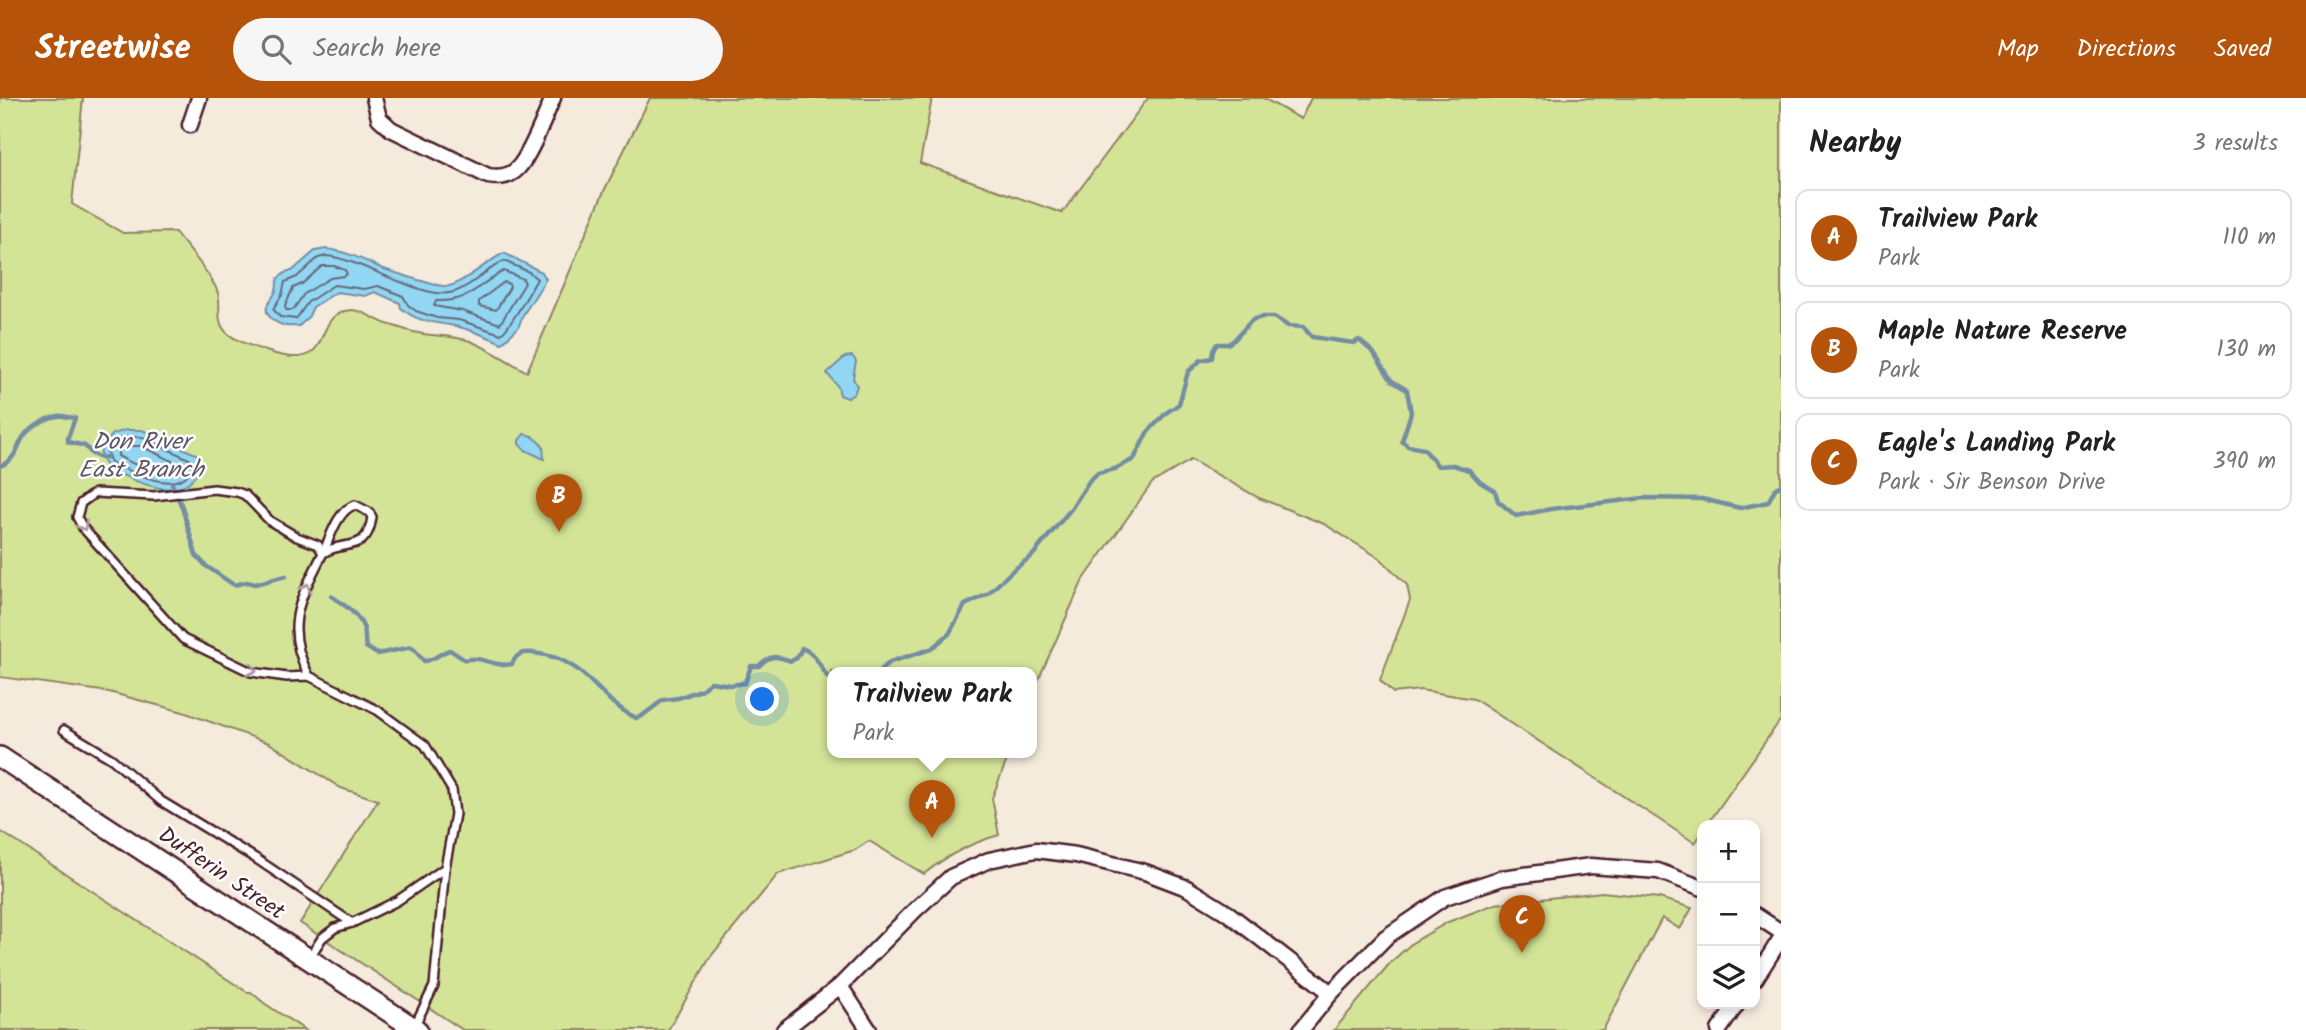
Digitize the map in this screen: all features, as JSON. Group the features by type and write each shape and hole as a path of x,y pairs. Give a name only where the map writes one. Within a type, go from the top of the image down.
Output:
{"main road":[{"name":"Dufferin Street","path":"0,757 415,1029"}],"street":[{"path":"190,125 199,98"},
{"path":"374,98 378,115 391,129 488,176 500,177 512,173 521,164 553,98"},
{"path":"784,1030 840,986 951,877 989,860 1037,850 1076,855 1145,872 1187,888 1229,914 1331,993"},
{"path":"1301,1030 1331,993 1386,937 1445,897 1502,878 1591,866 1658,871 1697,886"},
{"path":"1760,918 1781,932"},
{"path":"1760,971 1781,938"},
{"path":"840,986 869,1030"},
{"path":"1719,1030 1734,1009"}],"lane":[{"path":"323,553 317,545 270,521 245,495 214,489 170,495 96,493 81,503 77,517 83,528 124,576 183,639 251,672 287,677 309,676 377,710 425,745 452,790 455,814 445,868 434,986 415,1029"},
{"path":"309,676 297,652 295,625 303,595 340,517 348,506 355,505 371,515 369,527 358,544 332,547 323,553"},
{"path":"64,730 111,759 161,801 256,858 352,923"},
{"path":"307,960 322,938 335,928 352,923 397,901 445,868"}],"green space":[{"path":"0,98 83,98 72,204 123,233 175,232 212,281 218,294 220,323 227,333 236,339 289,357 305,356 314,350 330,321 338,313 356,310 413,332 470,341 527,372 604,191 650,98 932,98 920,163 1062,213 1148,98 1263,98 1301,119 1311,98 1781,98 1781,719 1710,820 1697,820 1695,843 1474,699 1420,690 1393,693 1380,680 1410,600 1407,585 1381,559 1324,524 1259,498 1191,460 1152,483 1082,582 1037,683 1037,667 827,667 827,758 1008,758 992,798 999,835 959,851 924,874 869,841 855,850 778,874 711,956 668,1030 463,1030 300,923 378,800 341,788 269,743 183,712 109,692 0,677"},
{"path":"0,831 247,992 251,992 305,1030 0,1030"},
{"path":"1602,892 1659,898 1692,908 1680,929 1662,918 1603,1030 1334,1030 1390,963 1412,943 1448,922 1495,904"}],"water":[{"path":"326,249 439,286 449,286 468,277 504,253 542,272 546,279 523,315 518,328 502,343 465,329 415,317 401,308 400,303 375,292 365,296 337,292 313,307 308,318 299,326 284,326 275,321 268,315 267,307 276,290 278,278 292,271 315,251"},
{"path":"852,356 856,361 853,378 857,386 854,394 847,398 840,395 838,387 827,373 845,357"},
{"name":"Don River East Branch","path":"126,430 142,430 198,455 201,463 194,477 185,485 162,488 135,481 111,470 103,460 101,448 113,434"},
{"path":"524,434 532,436 543,446 544,459 519,444"}],"waterway":[{"name":"Don River East Branch","path":"884,667 890,662 931,649 949,634 965,605 988,594 1032,556 1071,509 1090,480 1098,473 1115,469 1134,459 1147,433 1179,404 1188,372 1201,360 1212,358 1217,344 1228,344 1252,320 1262,317 1274,317 1288,326 1303,327 1312,337 1354,343 1359,340 1373,352 1392,381 1407,390 1411,413 1402,441 1408,446 1424,449 1438,466 1453,465 1469,470 1480,482 1495,491 1498,501 1516,516 1644,498 1702,499 1740,508 1768,502 1775,489 1781,485"},
{"name":"Don River East Branch","path":"0,466 11,459 24,436 32,428 60,416 75,418 68,442 85,446 92,454 101,458 107,457"},
{"name":"Don River East Branch","path":"172,484 182,507 196,555 206,566 234,585 247,582 255,584 286,576"},
{"name":"Don River East Branch","path":"331,596 358,619 364,629 366,647 377,654 412,647 424,661 450,650 465,660 477,659 506,665 512,664 518,655 523,653 553,657 580,671 610,700 636,718 663,700 701,690 711,682 730,685 745,683 751,666 759,666 774,657 791,661 797,658 802,648 816,659 827,676"}],"place":[{"name":"Maple Nature Reserve","path":"559,532"},
{"name":"Trailview Park","path":"932,838"},
{"name":"Eagle's Landing Park","path":"1522,953"}]}
